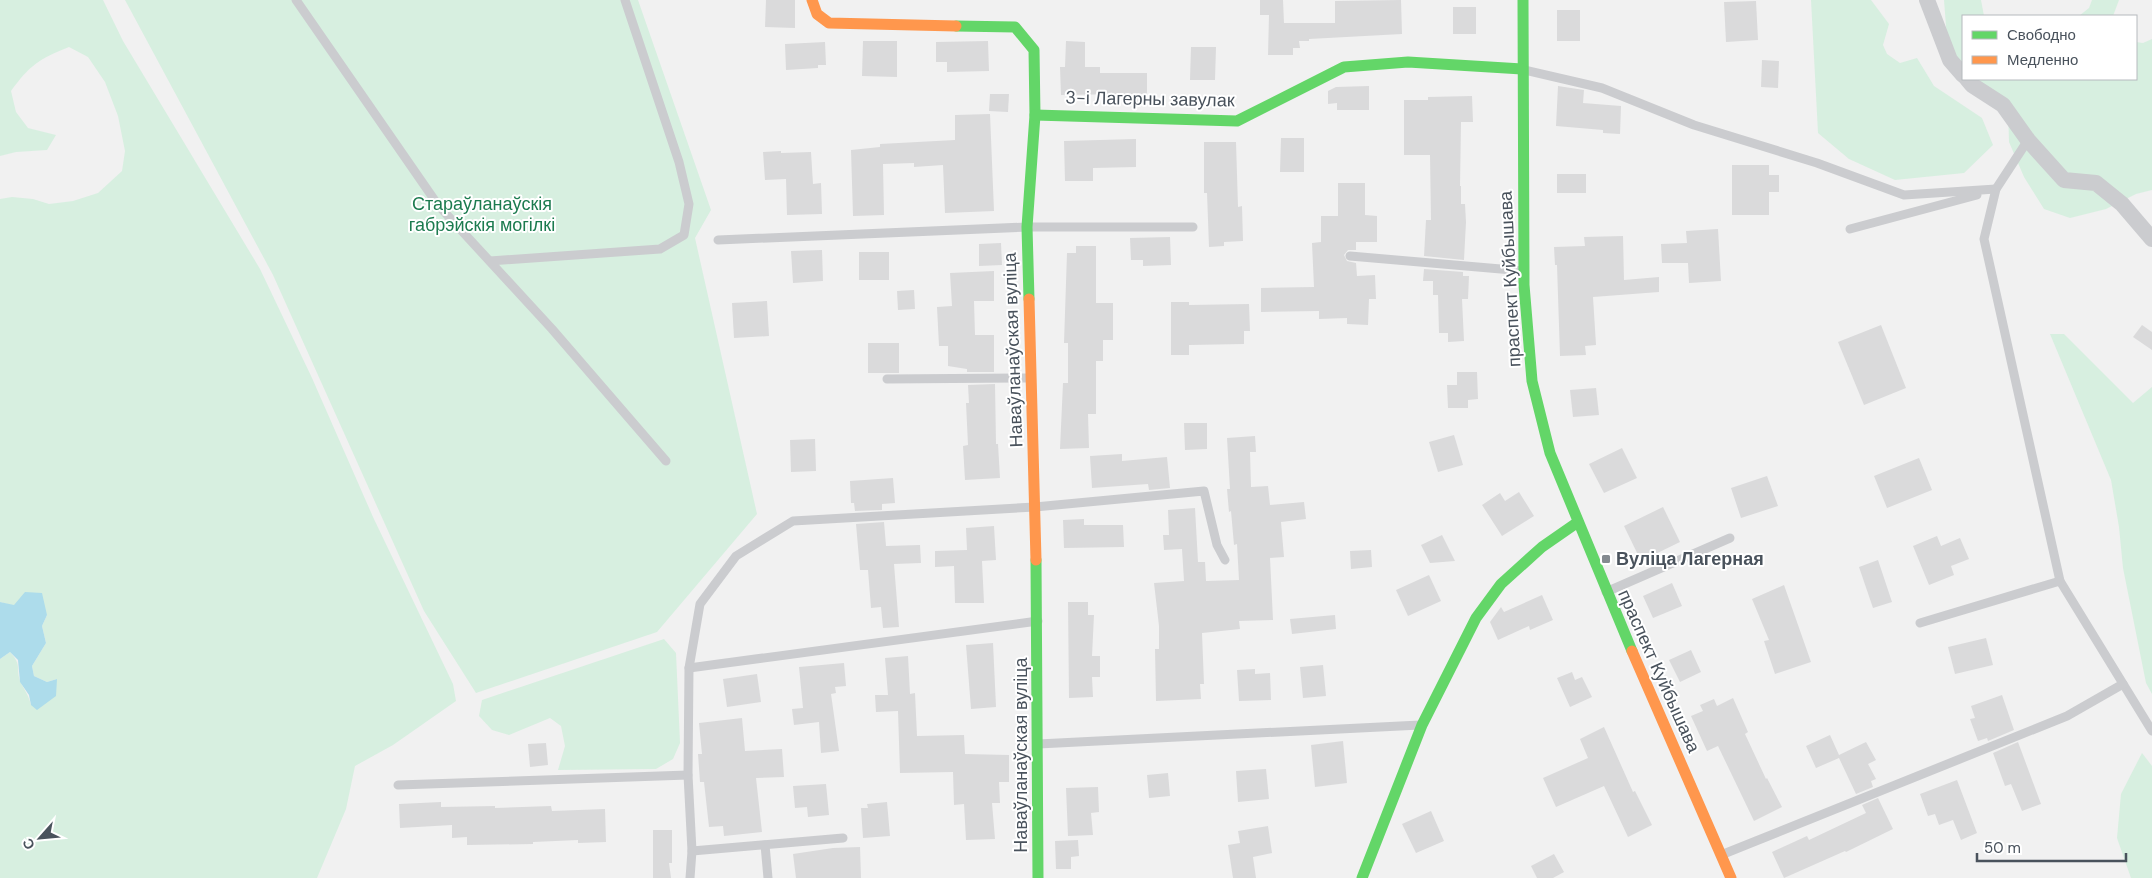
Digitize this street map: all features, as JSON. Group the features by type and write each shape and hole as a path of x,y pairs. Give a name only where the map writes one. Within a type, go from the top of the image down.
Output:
{"street":[{"name":"Наваўланаўская вуліца","path":"812,0 812,5 818,17 829,23 1016,27 1034,50 1035,115 1027,227 1038,621 1038,878"},
{"name":"праспект Куйбышава","path":"1523,0 1524,271 1532,380 1550,453 1606,592 1731,878"},
{"path":"1927,0 1950,60 1962,74"},
{"name":"3-і Лагерны завулак","path":"1035,115 1237,121 1344,67 1408,62 1522,69"},
{"path":"1968,80 1972,85 2003,105 2028,140 2064,180 2096,183 2122,204 2151,239"},
{"path":"1362,878 1422,725 1476,618 1501,584 1542,546 1578,522"}],"lane":[{"path":"296,0 438,205 490,261 666,461"},
{"path":"490,261 660,249 684,235 689,204 679,162 625,0"},
{"path":"1522,69 1602,88 1694,125 1817,163 1904,195 1996,189"},
{"path":"2028,140 1996,189 1984,239 2060,581 2152,731"},
{"path":"1850,229 1996,189"},
{"path":"718,240 1027,227 1193,227"},
{"path":"1350,256 1524,271"},
{"path":"887,379 1032,378"},
{"path":"690,878 692,851 688,774 689,668 700,604 736,556 793,521 1035,507 1204,491 1217,545 1225,560"},
{"path":"1606,592 1730,538"},
{"path":"1920,623 2060,581"},
{"path":"689,668 1038,621"},
{"path":"1721,855 2067,716 2124,684"},
{"path":"1038,744 1422,725"},
{"path":"398,784 688,774"},
{"path":"692,851 843,838"},
{"path":"765,845 768,878"}],"green space":[{"path":"0,0 103,0 123,41 260,269 312,378 373,517 453,684 456,701 393,745 355,766 346,809 317,878 0,878 0,659 10,652 14,657 18,664 21,683 31,705 57,679 47,682 34,676 32,666 46,643 42,626 47,615 0,602 0,199 12,197 33,199 49,204 73,201 98,193 122,171 125,151 118,116 105,82 88,57 69,47 42,59 24,75 11,91 16,112 28,128 56,135 47,150 16,152 0,156"},
{"name":"Стараўланаўскія габрэйскія могілкі","path":"125,0 638,0 711,210 695,238 757,514 657,632 476,693 424,611 273,275"},
{"path":"1811,0 1871,0 1889,24 1883,45 1887,54 1900,63 1917,58 1934,86 1982,118 1993,145 1964,173 1895,180 1849,159 1818,133"},
{"path":"1944,0 1981,0 1984,15 1962,15 1962,65 1948,52"},
{"path":"2092,0 2119,0 2113,15 2080,15 2089,8"},
{"path":"2152,39 2152,190 2136,194 2106,209 2070,218 2044,209 2024,177 2009,142 2008,108 1979,80 2137,80 2137,42 2143,43"},
{"path":"2050,334 2064,334 2133,403 2152,387 2152,694 2146,683 2123,568 2119,527 2111,480"},
{"path":"664,639 676,653 680,743 673,759 656,769 558,770 565,746 561,726 550,718 509,735 492,730 479,716 482,700"},
{"path":"2142,753 2152,766 2152,878 2131,878 2117,838 2121,794"}],"water":[{"path":"25,592 42,593 47,615 42,626 46,643 32,666 34,676 47,682 57,679 56,696 37,710 31,705 29,695 20,682 18,660 10,652 0,659 0,602 14,605"}],"building":[{"path":"766,0 795,0 795,28 765,27"},
{"path":"1260,0 1283,0 1284,23 1335,23 1335,1 1401,0 1402,34 1309,39 1309,41 1299,41 1300,48 1293,48 1293,55 1268,55 1269,15 1260,15"},
{"path":"1756,1 1758,40 1726,42 1724,2"},
{"path":"1453,7 1476,7 1476,34 1453,34"},
{"path":"1557,10 1580,10 1580,41 1557,41"},
{"path":"863,41 897,41 897,77 862,76"},
{"path":"988,41 989,71 947,72 947,62 936,62 936,42"},
{"path":"1066,41 1085,42 1085,67 1100,67 1100,73 1147,73 1147,102 1126,103 1126,94 1061,95 1060,67 1065,67"},
{"path":"825,42 826,65 818,65 818,68 786,70 785,44"},
{"path":"1191,47 1216,47 1215,80 1190,80"},
{"path":"1762,60 1779,61 1778,88 1761,87"},
{"path":"1369,86 1369,110 1337,110 1337,103 1328,104 1328,91 1336,87"},
{"path":"1558,86 1584,90 1583,103 1621,106 1620,134 1603,133 1603,130 1556,126"},
{"path":"990,94 1009,94 1008,112 989,111"},
{"path":"1472,96 1473,122 1461,122 1460,186 1461,204 1465,204 1466,222 1464,260 1424,256 1426,220 1431,220 1430,155 1404,155 1404,100 1428,100 1428,97"},
{"path":"990,114 994,211 945,213 943,165 914,167 914,163 883,164 884,215 853,216 851,150 880,147 880,144 955,140 955,115"},
{"path":"1281,138 1304,138 1304,172 1280,172"},
{"path":"1136,139 1136,167 1093,168 1093,181 1065,181 1064,141"},
{"path":"1204,142 1236,142 1238,207 1242,206 1243,241 1224,242 1224,246 1209,247 1207,193 1204,193"},
{"path":"781,151 781,153 811,152 813,184 821,183 822,214 787,215 786,179 765,180 763,152"},
{"path":"1732,165 1769,165 1769,175 1779,175 1779,192 1769,192 1769,215 1732,215"},
{"path":"1557,174 1586,174 1586,193 1557,193"},
{"path":"1338,183 1365,183 1365,215 1377,216 1377,242 1356,242 1356,250 1348,250 1344,255 1347,261 1356,263 1357,276 1375,275 1376,299 1369,299 1368,325 1347,324 1347,318 1319,319 1319,311 1261,312 1261,288 1314,287 1312,243 1321,242 1321,216 1338,216"},
{"path":"1718,229 1721,281 1689,283 1688,263 1662,263 1661,244 1687,243 1686,231"},
{"path":"1623,236 1624,280 1659,277 1659,292 1593,297 1596,345 1585,346 1586,355 1560,356 1557,265 1555,265 1554,247 1585,246 1584,237"},
{"path":"1170,237 1171,265 1143,266 1143,260 1131,260 1130,238"},
{"path":"1001,243 1002,265 979,266 979,244"},
{"path":"1076,246 1096,246 1096,303 1113,303 1113,340 1103,340 1103,361 1096,361 1096,414 1088,414 1089,448 1060,449 1063,383 1068,383 1068,343 1064,343 1067,253 1076,253"},
{"path":"822,250 823,281 793,283 791,251"},
{"path":"859,252 889,252 889,280 859,280"},
{"path":"1424,269 1463,272 1463,276 1469,276 1468,299 1462,299 1464,341 1448,342 1448,333 1439,333 1438,295 1433,295 1433,281 1423,281"},
{"path":"994,271 994,301 974,301 975,335 994,335 994,372 967,372 967,369 948,366 948,346 939,346 937,307 952,306 950,273"},
{"path":"914,290 915,309 898,310 897,291"},
{"path":"767,301 769,336 734,338 732,303"},
{"path":"1171,302 1189,302 1189,305 1249,304 1250,331 1244,331 1244,344 1189,345 1189,355 1171,355"},
{"path":"1881,325 1906,388 1864,405 1838,342"},
{"path":"2142,325 2152,332 2152,350 2133,337"},
{"path":"868,343 899,343 899,373 868,373"},
{"path":"1457,372 1477,372 1478,399 1468,400 1468,408 1448,408 1447,385 1457,385"},
{"path":"995,384 996,444 998,444 1000,478 965,480 963,446 968,445 966,403 969,403 968,385"},
{"path":"1596,388 1599,415 1573,417 1570,390"},
{"path":"1184,423 1207,423 1207,449 1185,450"},
{"path":"1454,435 1463,465 1438,472 1429,442"},
{"path":"1255,436 1256,452 1250,452 1251,487 1268,486 1270,505 1304,502 1306,519 1281,522 1284,557 1270,558 1273,620 1239,621 1240,629 1202,633 1204,684 1200,684 1201,699 1156,701 1155,649 1159,649 1159,626 1154,583 1184,581 1182,549 1164,550 1163,535 1169,535 1168,510 1195,508 1198,562 1205,562 1206,581 1239,580 1237,544 1234,545 1227,489 1230,489 1227,438"},
{"path":"815,439 816,471 791,472 790,440"},
{"path":"1622,448 1637,478 1604,493 1589,464"},
{"path":"1122,454 1122,461 1167,457 1170,488 1149,490 1148,484 1092,488 1090,456"},
{"path":"1919,458 1932,490 1887,508 1874,476"},
{"path":"1767,476 1778,506 1741,518 1731,488"},
{"path":"893,478 895,503 882,504 882,510 855,511 854,503 851,503 850,481"},
{"path":"1519,492 1534,516 1502,536 1482,505 1500,493 1505,501"},
{"path":"1663,507 1680,542 1641,561 1624,526"},
{"path":"1084,519 1084,525 1123,525 1124,547 1064,548 1063,520"},
{"path":"884,522 886,546 920,545 921,563 894,564 899,627 883,628 881,607 871,608 868,570 860,570 856,524"},
{"path":"994,526 996,560 982,561 984,603 955,603 954,566 935,567 935,551 967,550 966,528"},
{"path":"1442,535 1455,561 1430,563 1421,545"},
{"path":"1937,536 1941,546 1960,538 1969,559 1951,566 1954,575 1929,585 1913,546"},
{"path":"1371,550 1372,567 1351,569 1350,551"},
{"path":"1878,560 1892,602 1873,608 1859,567"},
{"path":"1429,575 1441,601 1408,616 1396,590"},
{"path":"1672,583 1682,606 1653,618 1643,596"},
{"path":"1784,585 1811,662 1775,674 1764,641 1769,640 1752,599"},
{"path":"1542,595 1553,620 1530,630 1529,626 1498,640 1490,622 1501,607 1504,612"},
{"path":"1068,602 1088,602 1088,615 1094,615 1092,656 1100,656 1100,677 1092,677 1093,697 1069,698"},
{"path":"1335,615 1336,629 1292,634 1290,619"},
{"path":"1986,638 1993,665 1955,674 1948,647"},
{"path":"993,643 996,707 971,709 966,645"},
{"path":"1691,650 1701,672 1680,682 1669,660"},
{"path":"908,656 910,694 915,693 917,736 964,735 965,754 1009,755 1009,782 999,782 1000,803 992,803 995,839 966,840 964,804 954,805 953,772 900,773 898,711 876,712 875,695 888,695 885,658"},
{"path":"844,663 846,686 835,687 836,693 831,694 839,751 821,753 819,722 794,725 792,709 803,708 799,667"},
{"path":"1323,665 1326,696 1303,698 1300,667"},
{"path":"1255,669 1255,674 1270,673 1271,700 1239,701 1237,670"},
{"path":"1572,672 1575,680 1582,677 1592,697 1570,707 1557,678"},
{"path":"757,674 761,702 727,707 723,679"},
{"path":"2002,695 2014,730 1988,741 1987,738 1978,741 1970,719 1975,718 1971,706"},
{"path":"1733,698 1748,732 1745,734 1766,779 1782,807 1754,821 1718,746 1707,751 1691,716 1703,711 1700,705 1714,699 1717,706"},
{"path":"742,718 745,751 782,749 784,777 756,778 762,832 724,836 723,826 709,827 704,782 700,782 698,754 702,754 699,723"},
{"path":"1604,727 1633,792 1635,791 1652,825 1628,837 1604,786 1556,807 1543,778 1588,758 1580,739"},
{"path":"1830,735 1839,755 1866,742 1876,760 1868,764 1876,779 1871,781 1873,787 1856,794 1839,758 1816,768 1806,746"},
{"path":"1343,741 1347,783 1315,787 1311,745"},
{"path":"2018,742 2041,804 2022,811 2011,784 2005,786 1993,753"},
{"path":"546,743 548,765 530,767 528,744"},
{"path":"1266,769 1269,799 1238,802 1236,771"},
{"path":"1168,773 1170,796 1149,798 1147,775"},
{"path":"1957,780 1977,833 1961,840 1953,820 1939,825 1935,814 1928,816 1920,794"},
{"path":"826,784 829,815 808,817 807,807 795,808 793,786"},
{"path":"1098,787 1099,812 1091,813 1093,835 1068,836 1066,788"},
{"path":"1878,798 1893,829 1846,852 1784,878 1772,852 1807,836 1809,840 1866,813 1862,805"},
{"path":"441,802 441,807 551,806 552,811 605,809 606,842 578,843 578,840 533,842 533,844 467,845 467,837 452,838 452,825 400,828 399,804"},
{"path":"887,802 890,836 863,838 861,808 868,808 867,804"},
{"path":"1431,811 1444,841 1416,853 1402,824"},
{"path":"1268,826 1272,853 1253,857 1256,878 1233,878 1228,845 1240,843 1238,831"},
{"path":"653,830 672,830 672,863 669,863 671,878 653,878"},
{"path":"1078,840 1079,856 1071,857 1071,869 1056,869 1055,841"},
{"path":"860,847 861,878 796,878 793,854 833,848"},
{"path":"1554,854 1564,872 1553,878 1537,878 1531,866"}],"traffic: fast":[{"path":"1523,0 1524,285 1532,381 1550,453 1632,651"},
{"path":"956,26 1015,27 1034,50 1035,115 1027,227 1029,299"},
{"path":"1035,115 1237,121 1344,67 1408,62 1522,69"},
{"path":"1362,878 1422,725 1476,618 1501,584 1542,547 1578,522"},
{"path":"1036,560 1038,878"}],"traffic: slow":[{"path":"812,0 817,14 829,23 956,26"},
{"path":"1029,299 1036,560"},
{"path":"1632,651 1731,878"}],"place":[{"name":"Вуліца Лагерная","path":"1606,559"}]}
